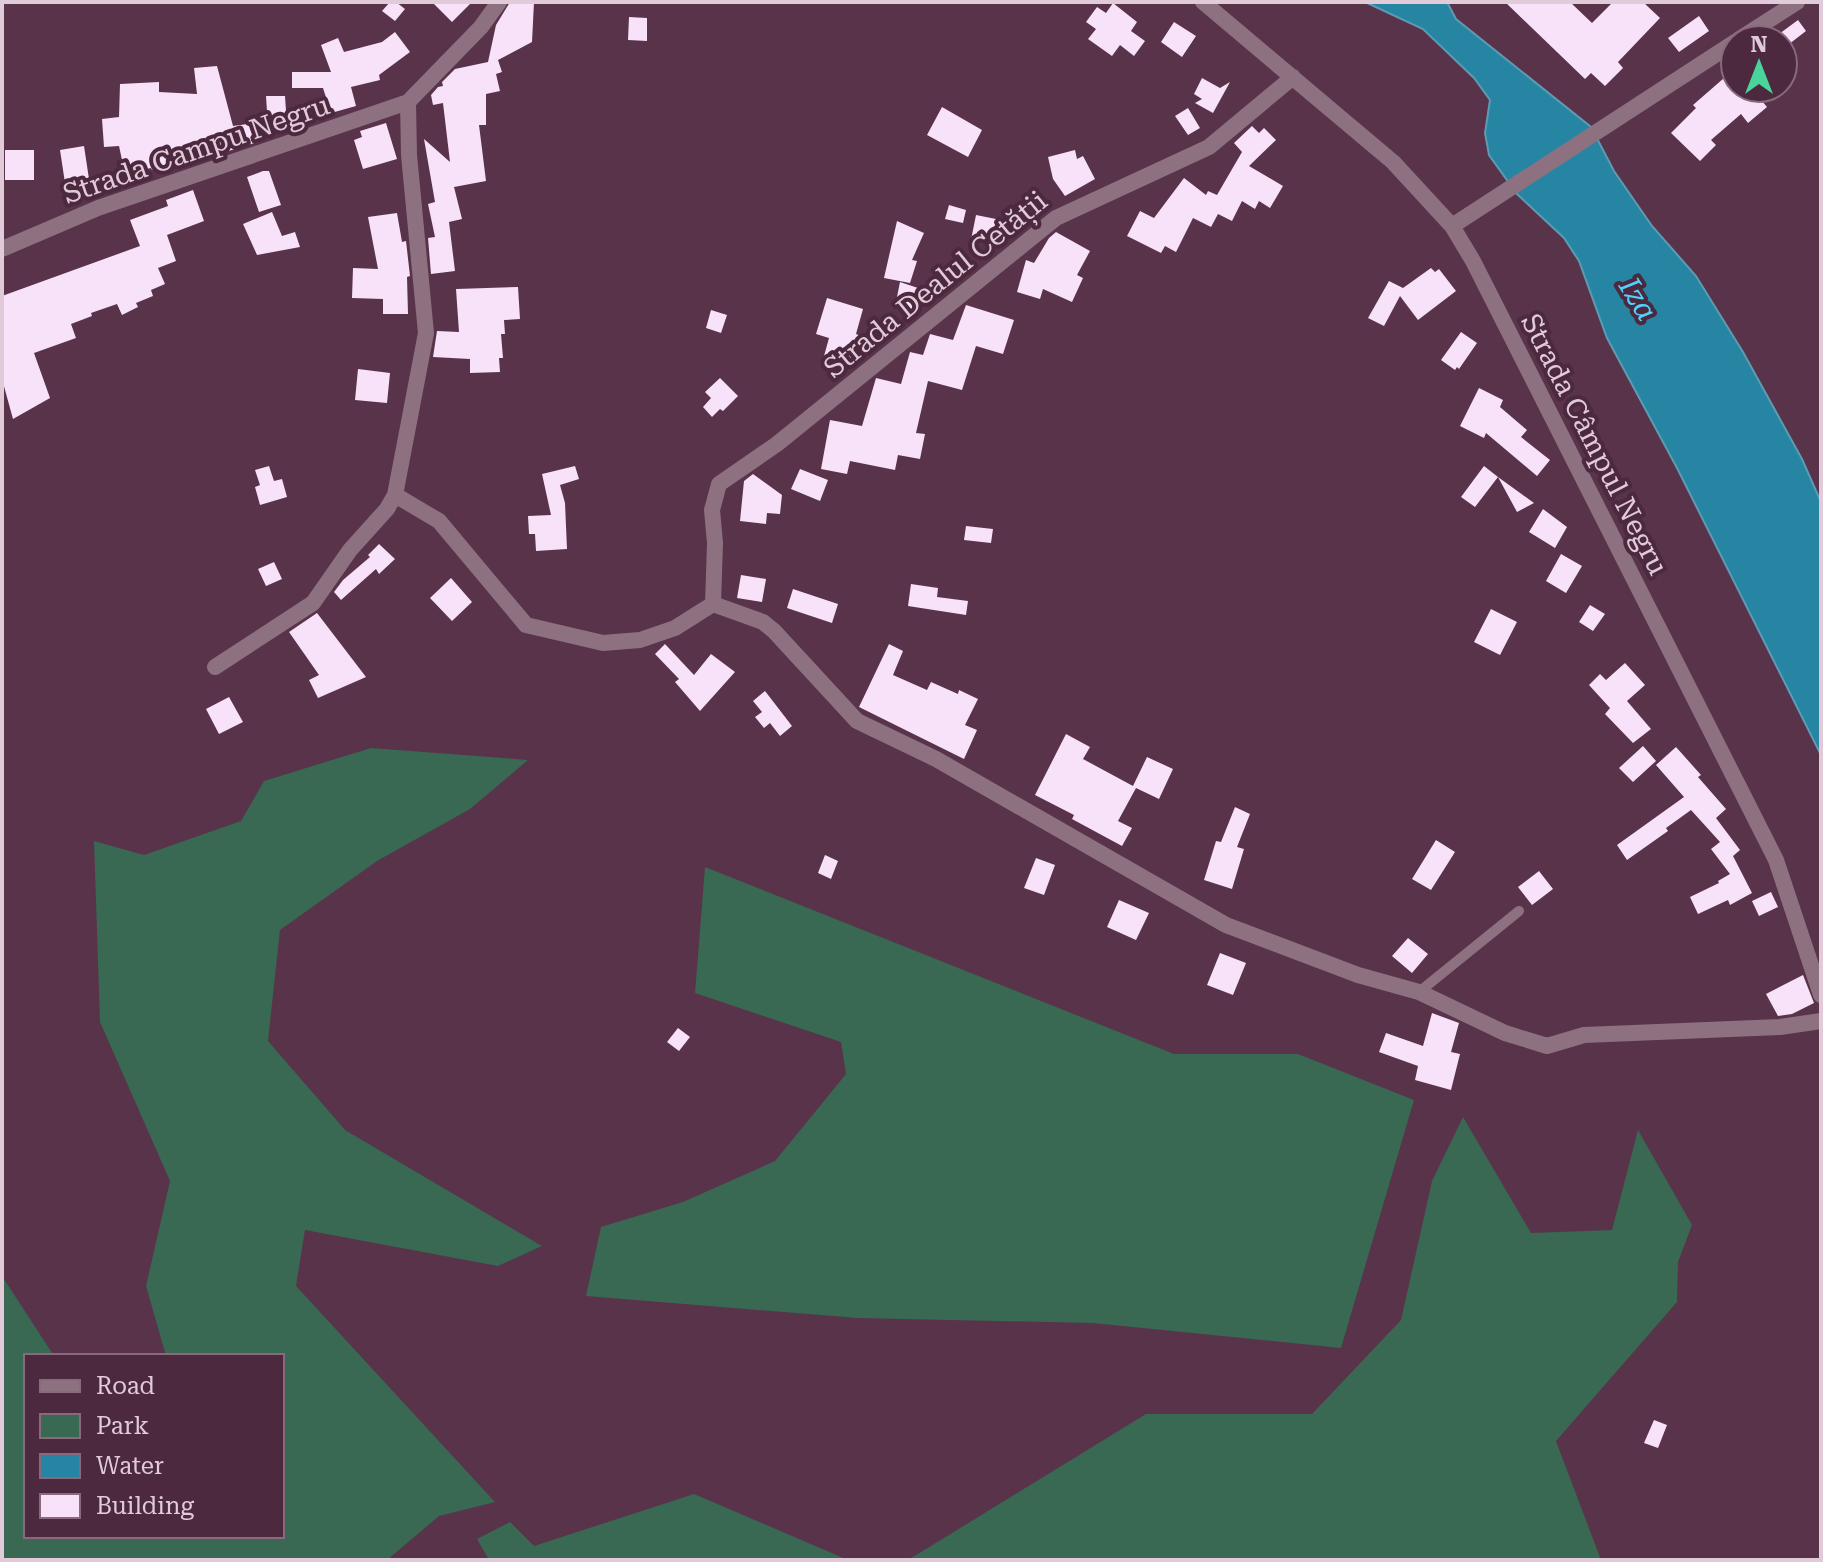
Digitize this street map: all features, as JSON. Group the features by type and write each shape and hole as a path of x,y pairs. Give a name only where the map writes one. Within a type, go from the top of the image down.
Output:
{"street":[{"name":"Strada Campu Negru","path":"2,249 98,208 408,102 481,27 499,2"},
{"name":"Strada Câmpul Negru","path":"1203,2 1393,162 1452,226 1480,275 1776,860 1821,995"},
{"path":"1763,24 1797,2"},
{"path":"1452,226 1719,52"},
{"name":"Strada Dealul Cetății","path":"713,604 715,543 712,510 719,484 777,444 1056,218 1209,147 1293,77"},
{"path":"215,667 313,603 350,550 387,509 395,495 426,333 409,155 408,102"},
{"path":"395,495 439,521 526,625 603,643 640,640 675,628 713,604 763,622 857,721 936,759 1226,925 1358,975 1419,992 1505,1033 1547,1046 1584,1035 1780,1027 1821,1021"}],"lane":[{"path":"1419,992 1519,911"}],"green space":[{"path":"371,748 528,760 470,809 377,861 280,930 268,1041 345,1130 542,1246 498,1266 305,1230 296,1286 495,1502 439,1516 387,1560 2,1560 2,1276 53,1354 24,1354 24,1538 284,1538 284,1354 165,1354 146,1286 170,1181 100,1022 94,841 144,855 241,821 264,781"},
{"path":"705,867 1174,1054 1298,1054 1414,1100 1341,1348 1093,1323 858,1318 586,1296 601,1227 683,1202 775,1161 846,1074 841,1042 695,993"},
{"path":"1463,1117 1531,1233 1612,1230 1638,1130 1692,1225 1678,1262 1677,1302 1556,1441 1601,1560 908,1560 1146,1414 1312,1414 1401,1320 1432,1181"},
{"path":"694,1494 848,1560 489,1560 477,1539 510,1522 534,1546"}],"water":[{"name":"Iza","path":"1365,2 1447,2 1456,19 1591,127 1614,171 1652,226 1696,276 1743,352 1802,459 1821,502 1821,755 1677,468 1607,338 1579,261 1564,238 1517,194 1489,155 1485,133 1490,100 1474,78 1423,29"}],"building":[{"path":"390,2 396,2 405,9 395,21 382,11"},
{"path":"432,2 472,2 452,22"},
{"path":"510,2 534,2 532,42 498,60 502,72 496,74 500,91 486,94 486,125 479,125 486,181 454,187 462,219 449,222 455,271 431,274 428,238 435,237 428,204 435,202 424,139 450,162 443,103 433,105 431,95 443,86 442,82 455,69 488,62 496,25"},
{"path":"1505,2 1570,2 1592,23 1613,2 1643,2 1660,18 1618,62 1623,68 1605,86 1591,73 1585,79"},
{"path":"1113,3 1137,22 1131,31 1145,41 1134,56 1120,45 1112,56 1088,39 1096,29 1086,22 1097,7 1106,13"},
{"path":"1699,16 1709,31 1679,52 1668,38"},
{"path":"629,17 647,18 647,41 628,40"},
{"path":"1798,20 1806,31 1799,36 1799,24 1793,24"},
{"path":"1174,22 1196,36 1182,57 1161,42"},
{"path":"395,32 410,52 379,75 380,80 351,87 356,106 331,113 323,88 292,88 292,72 331,72 321,45 338,38 344,52 382,42"},
{"path":"217,66 233,126 255,123 258,142 222,153 176,161 152,170 125,174 119,146 104,147 102,119 119,117 120,84 159,82 159,92 197,94 194,68"},
{"path":"1202,78 1220,88 1230,82 1213,113 1195,103 1202,99 1194,94"},
{"path":"1719,82 1719,104 1764,104 1767,107 1748,123 1741,114 1711,140 1716,145 1700,161 1671,133 1696,108 1693,105"},
{"path":"266,96 285,96 287,126 268,127"},
{"path":"942,107 982,130 968,157 927,135"},
{"path":"1188,108 1200,128 1188,135 1175,116"},
{"path":"386,123 397,159 363,169 354,140 362,137 360,131"},
{"path":"1252,126 1259,133 1264,128 1276,140 1249,166 1283,186 1270,208 1259,201 1255,209 1242,201 1232,221 1218,214 1211,227 1193,218 1176,252 1165,246 1161,253 1127,236 1140,211 1154,218 1184,178 1206,195 1208,191 1217,195 1242,152 1234,143"},
{"path":"84,146 89,179 65,183 60,150"},
{"path":"5,150 34,150 34,180 5,180"},
{"path":"1075,150 1077,159 1083,156 1095,179 1065,196 1053,179 1048,157"},
{"path":"269,171 281,205 259,212 247,177"},
{"path":"193,190 204,221 167,235 176,261 158,268 165,284 151,290 153,296 136,303 138,307 122,315 117,304 91,313 92,316 71,324 76,338 34,353 50,398 13,419 2,379 2,296 140,246 130,220 168,206 166,200"},
{"path":"949,205 966,210 963,223 945,219"},
{"path":"272,212 282,236 295,232 300,247 257,255 243,224"},
{"path":"397,213 402,242 406,241 410,276 407,277 408,314 383,314 383,299 352,298 353,268 378,269 368,217"},
{"path":"976,215 996,219 992,244 971,240"},
{"path":"897,221 924,233 912,260 917,261 910,283 884,278"},
{"path":"1056,232 1090,251 1077,275 1083,278 1072,302 1043,289 1040,299 1017,292 1026,260 1034,263"},
{"path":"1431,268 1435,272 1439,269 1456,291 1418,320 1400,296 1384,326 1368,318 1389,281 1403,288"},
{"path":"900,282 921,289 917,311 895,307"},
{"path":"518,287 520,319 504,320 500,372 470,373 470,359 433,357 437,331 459,332 456,289"},
{"path":"827,298 863,309 856,334 861,336 853,365 824,356 829,338 816,334"},
{"path":"966,305 1014,320 1003,354 976,346 962,390 928,381 916,433 925,434 920,459 898,455 895,470 850,461 847,474 821,469 830,420 862,426 876,378 901,384 910,352 923,355 930,334 953,340"},
{"path":"711,310 727,315 721,333 706,328"},
{"path":"1461,332 1477,343 1459,369 1457,367 1455,370 1441,360"},
{"path":"358,369 390,373 387,403 355,400"},
{"path":"720,378 738,396 712,417 703,407 711,398 705,392"},
{"path":"1479,388 1503,400 1500,407 1527,430 1521,437 1550,460 1537,476 1486,433 1484,438 1460,426"},
{"path":"269,466 274,481 282,479 287,497 260,505 255,487 260,485 255,470"},
{"path":"575,466 579,479 560,485 565,503 567,549 536,551 535,534 529,534 528,516 551,515 542,474"},
{"path":"1484,466 1498,477 1475,507 1461,497"},
{"path":"800,469 828,480 820,501 791,489"},
{"path":"753,474 782,495 780,514 767,513 766,524 740,521 744,481"},
{"path":"1498,477 1534,503 1517,512"},
{"path":"1543,509 1567,527 1555,548 1529,532"},
{"path":"966,526 993,529 991,543 964,540"},
{"path":"379,544 395,559 379,574 376,569 341,600 334,592"},
{"path":"1561,554 1582,566 1566,593 1546,581"},
{"path":"274,562 282,579 266,586 258,569"},
{"path":"741,575 766,579 762,602 737,598"},
{"path":"451,578 472,602 452,621 430,598"},
{"path":"911,584 938,588 937,597 968,601 966,615 908,606"},
{"path":"793,589 838,604 832,623 787,608"},
{"path":"1590,605 1605,614 1593,631 1579,622"},
{"path":"1491,609 1517,622 1500,655 1474,642"},
{"path":"317,613 366,677 318,698 309,680 319,675 289,632"},
{"path":"665,644 694,675 711,654 735,672 700,711 675,682 679,679 655,654"},
{"path":"889,644 903,651 893,675 927,690 931,682 978,699 965,725 977,730 964,759 859,707"},
{"path":"1625,663 1645,685 1627,701 1651,729 1633,743 1605,714 1610,708 1589,685 1600,674 1606,680"},
{"path":"765,691 792,726 780,736 770,723 764,728 755,717 762,712 753,701"},
{"path":"229,697 243,722 219,734 206,709"},
{"path":"1066,734 1090,747 1083,759 1133,786 1147,757 1173,769 1159,799 1136,788 1118,821 1132,828 1122,846 1072,819 1074,815 1035,795"},
{"path":"1643,746 1656,761 1633,782 1619,768"},
{"path":"1676,747 1726,809 1716,818 1740,850 1733,856 1752,893 1730,905 1728,900 1698,914 1690,897 1730,874 1711,849 1720,842 1691,810 1627,860 1617,845 1684,797 1656,765"},
{"path":"1235,807 1250,814 1237,847 1244,849 1232,889 1204,880 1216,841 1221,842"},
{"path":"1436,840 1455,852 1431,890 1412,879"},
{"path":"825,855 838,861 831,879 818,873"},
{"path":"1036,858 1055,865 1044,895 1024,888"},
{"path":"1539,871 1553,889 1532,905 1518,887"},
{"path":"1771,892 1778,907 1759,916 1752,901"},
{"path":"1119,900 1149,913 1136,940 1107,927"},
{"path":"1408,938 1428,954 1412,973 1392,956"},
{"path":"1220,953 1246,963 1233,995 1207,985"},
{"path":"1803,975 1814,1003 1792,1014 1778,1016 1766,994"},
{"path":"1432,1013 1459,1023 1451,1052 1460,1054 1451,1090 1415,1080 1418,1066 1379,1052 1386,1033 1423,1046"},
{"path":"678,1028 690,1037 679,1051 667,1042"},
{"path":"1654,1420 1667,1425 1658,1448 1644,1443"}]}
